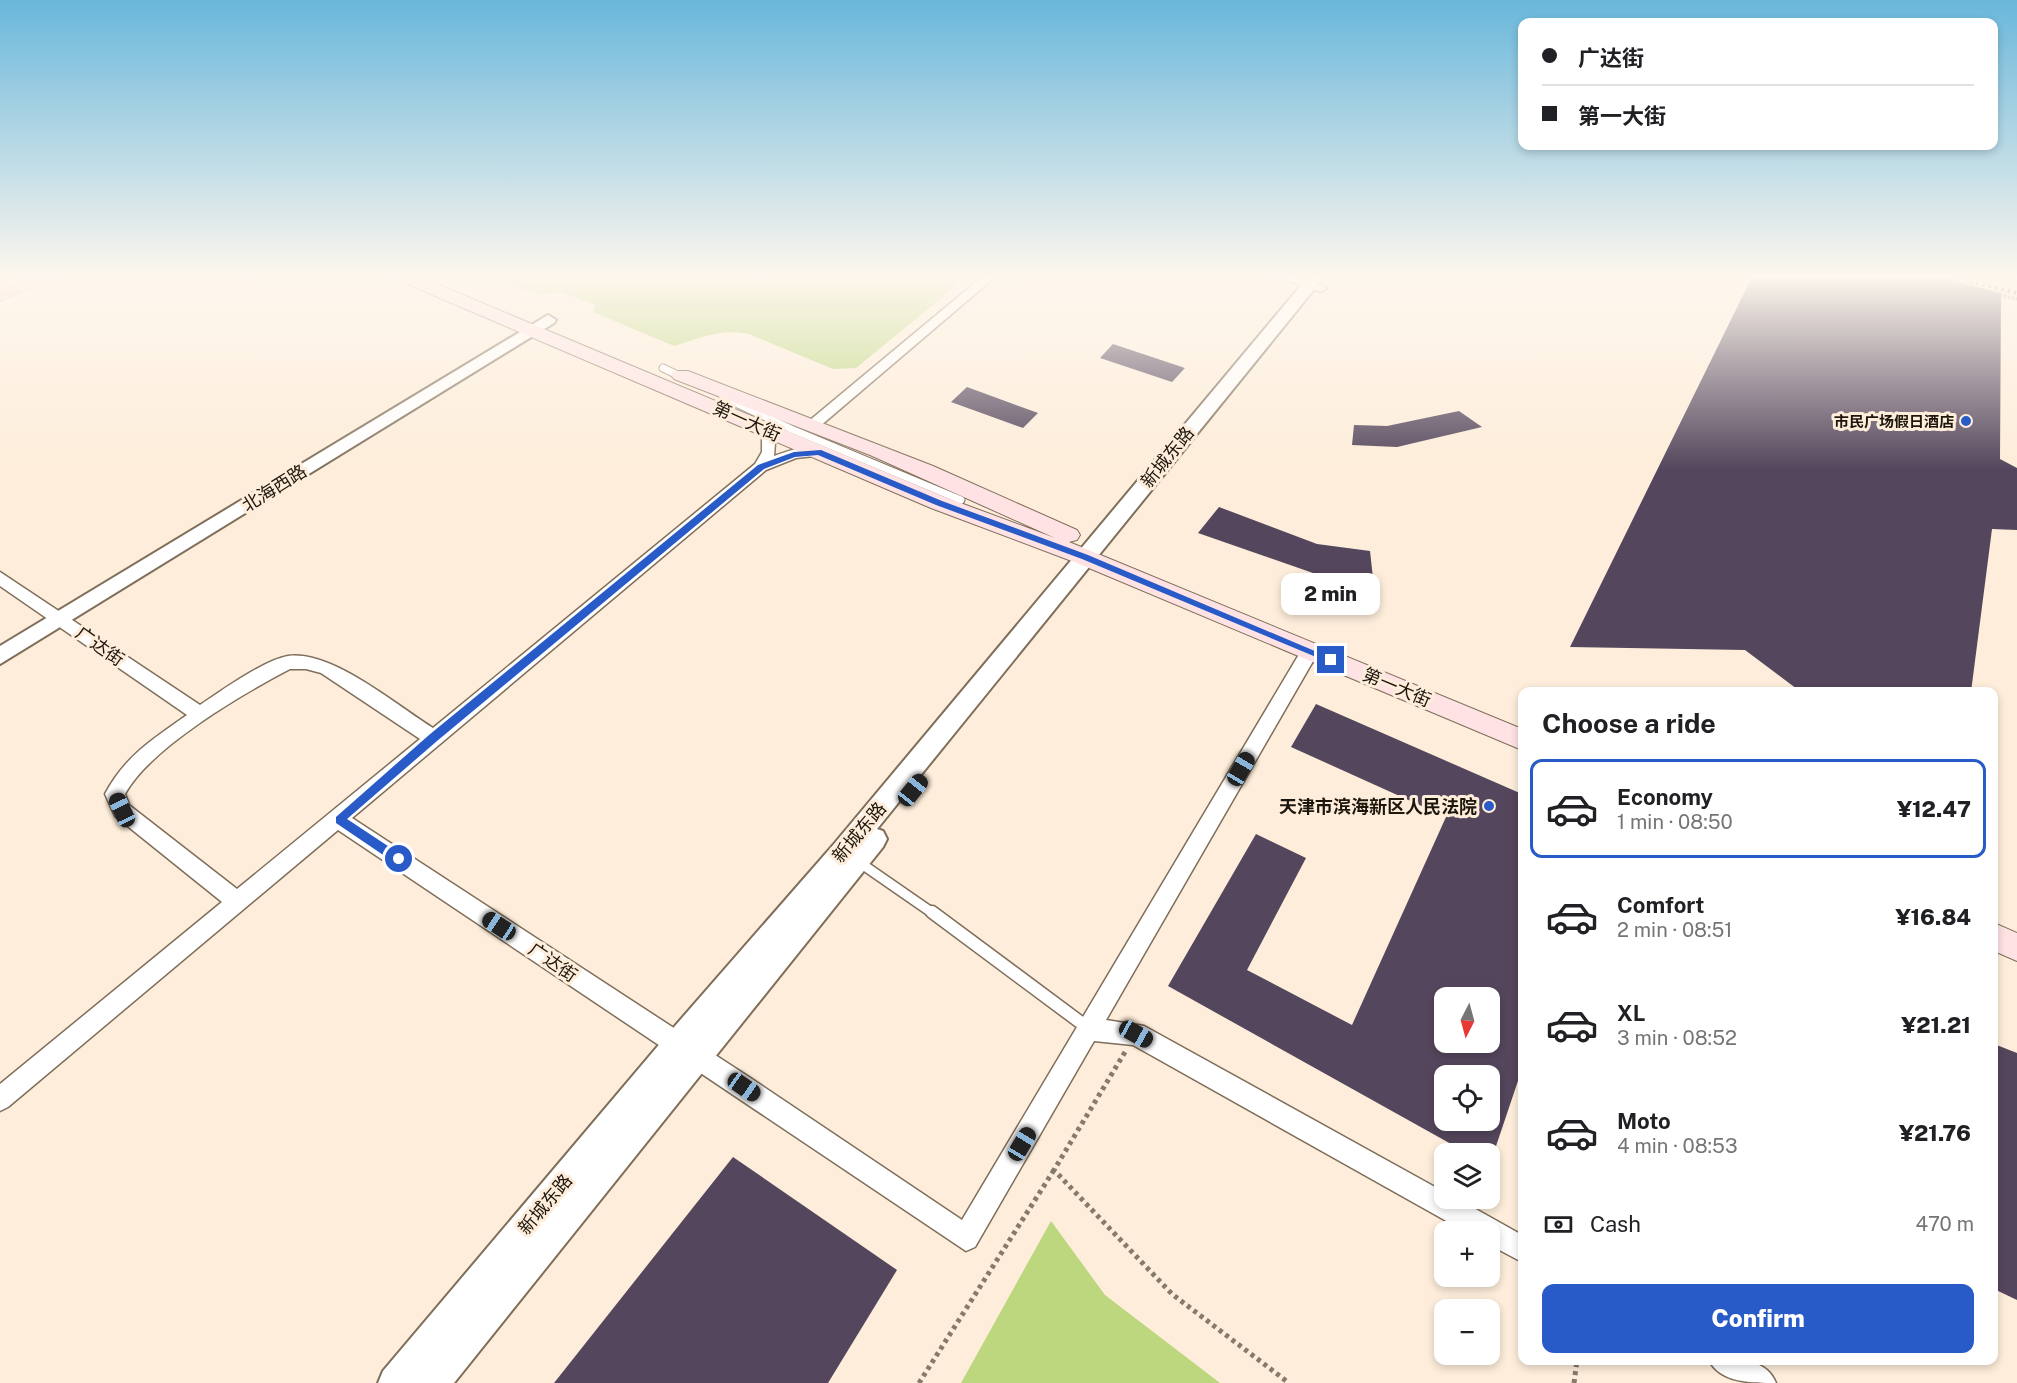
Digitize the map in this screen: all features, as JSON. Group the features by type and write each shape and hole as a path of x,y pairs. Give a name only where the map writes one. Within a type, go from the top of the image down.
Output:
{"main road":[{"name":"第一大街","path":"576,342 769,431 939,503 1096,554 1518,723"},
{"name":"第一大街","path":"587,342 814,424 974,490 1096,554 1310,651 1518,738"},
{"path":"1998,922 2017,929"},
{"path":"1998,939 2017,947"}],"street":[{"name":"北海西路","path":"0,657 513,342"},
{"path":"814,424 912,342"},
{"name":"新城东路","path":"395,1383 687,1051 850,856 1270,342"},
{"path":"761,467 769,452 769,431"},
{"path":"0,1099 339,820 433,738 761,467 794,454 818,452"},
{"name":"广达街","path":"0,578 199,714"},
{"path":"1310,651 1090,1030 1136,1034 1518,1247"},
{"path":"238,902 122,810 115,794 126,774 140,760 199,714 237,689 287,663 306,662 327,668 433,738"},
{"name":"广达街","path":"339,820 744,1087 966,1238 1090,1030"},
{"name":"新城东路","path":"432,1383 687,1051"},
{"path":"1731,1365 1762,1383"}],"lane":[{"path":"663,368 770,419 961,500"},
{"path":"850,856 898,887 1090,1030"}],"path":[{"path":"919,1383 1054,1170 1136,1034"},
{"path":"1054,1170 1172,1294 1289,1383"},
{"path":"1574,1383 1576,1365"}],"green space":[{"path":"663,342 689,342 674,346"},
{"path":"767,342 888,342 856,368 833,369"},
{"path":"1051,1221 1105,1295 1220,1383 961,1383"}],"building":[{"path":"1720,342 2001,342 2000,459 2017,468 2017,530 1992,529 1972,687 1794,687 1745,650 1570,647"},
{"path":"1113,344 1185,368 1172,382 1100,358"},
{"path":"967,387 1038,413 1023,428 951,402"},
{"path":"1459,411 1482,427 1397,447 1352,445 1354,425 1387,426"},
{"path":"1219,507 1317,544 1370,551 1373,578 1313,573 1198,533"},
{"path":"1316,704 1518,792 1518,1081 1497,1143 1449,1143 1168,986 1256,834 1306,858 1247,970 1352,1025 1446,817 1291,747"},
{"path":"1998,1046 2017,1053 2017,1300 1998,1291"},
{"path":"733,1157 897,1270 828,1383 554,1383"}],"place":[{"name":"市民广场假日酒店","path":"1966,421"},
{"name":"天津市滨海新区人民法院","path":"1489,806"}],"route":[{"path":"399,859 339,820 433,738 761,467 794,454 818,452 939,503 1085,557 1331,660"}]}
